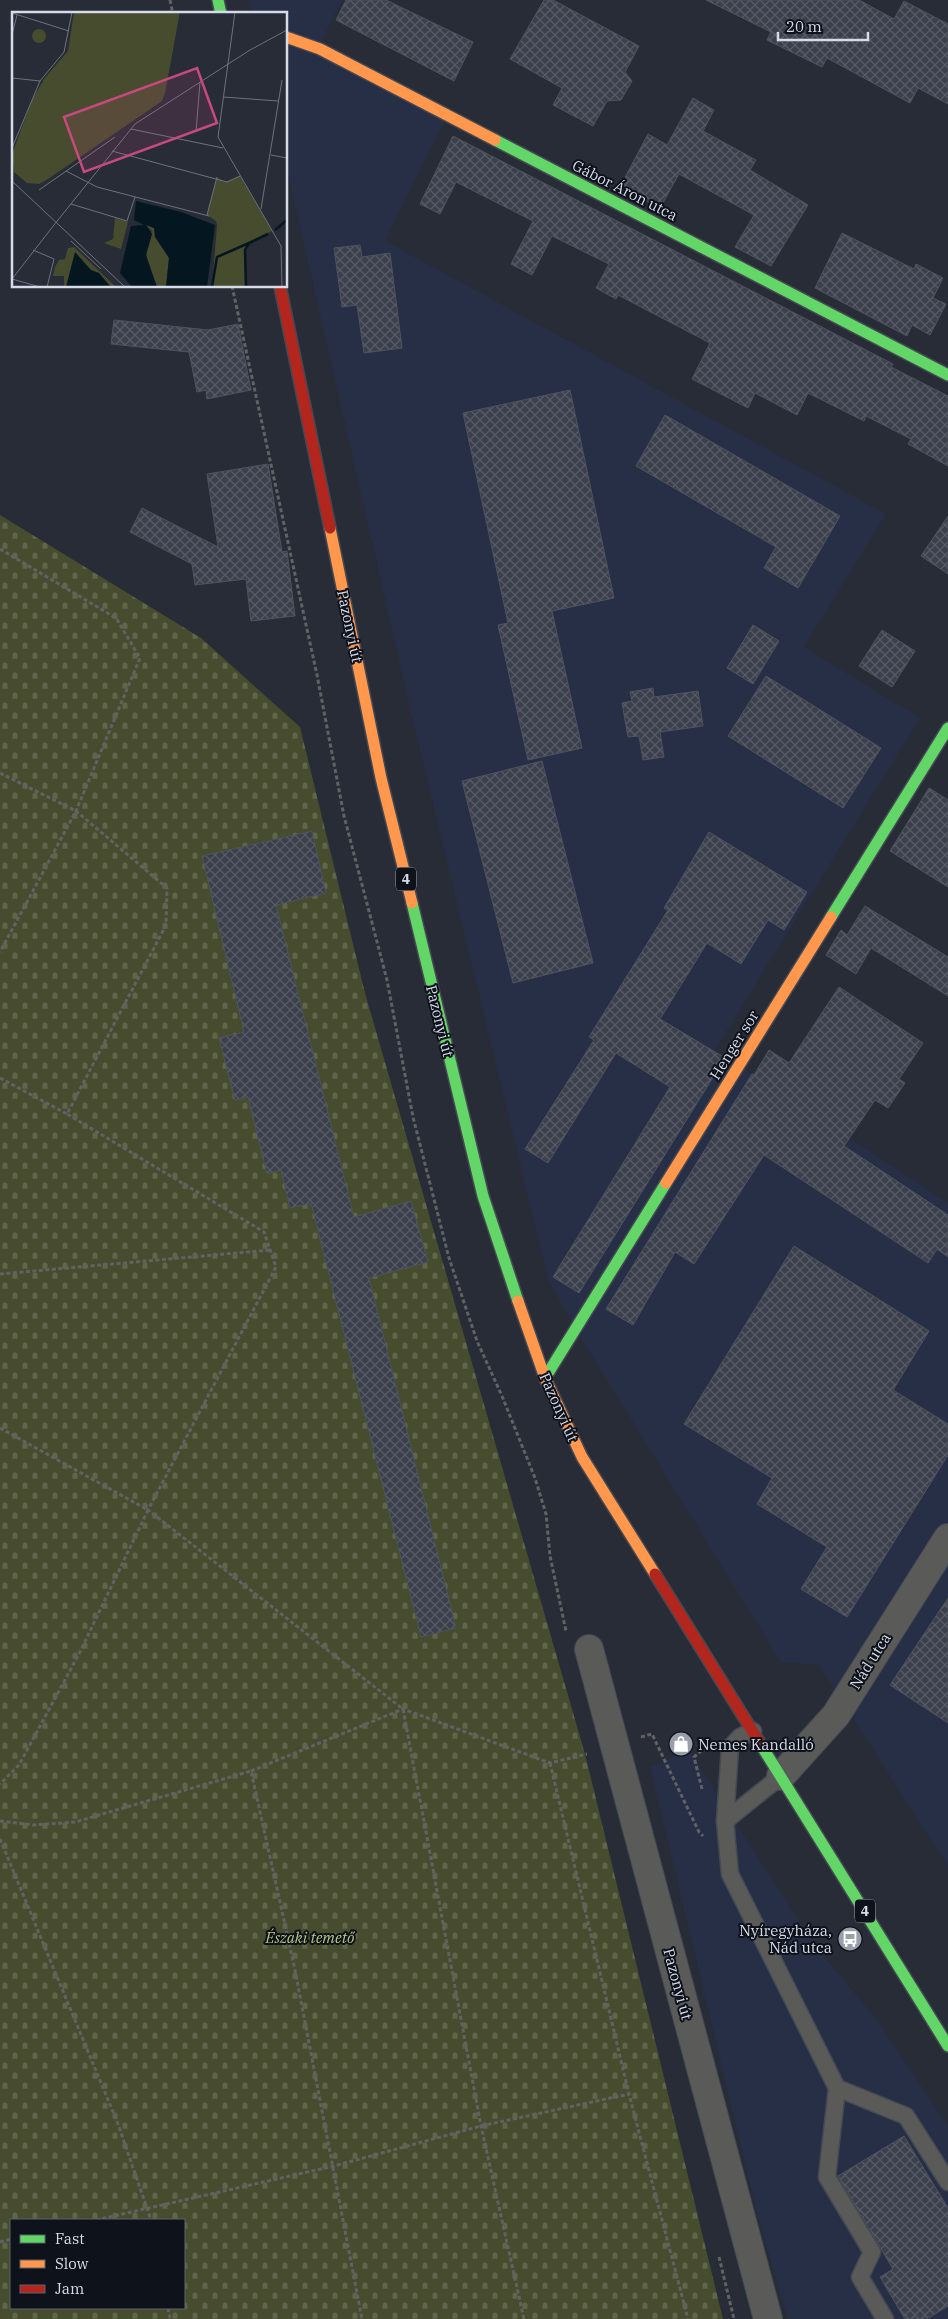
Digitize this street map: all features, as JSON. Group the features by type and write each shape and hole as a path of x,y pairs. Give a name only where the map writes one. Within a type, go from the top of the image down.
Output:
{"main road":[{"name":"Gábor Áron utca","path":"288,37 320,48 948,375"},
{"name":"Pazonyi út","path":"280,288 381,778 480,1186 504,1265 545,1378 582,1457 753,1731"},
{"name":"Henger sor","path":"545,1378 948,728"},
{"name":"4","path":"753,1731 948,2046"}],"street":[{"name":"Nád utca","path":"781,1776 836,1715 948,1538"},
{"name":"Pazonyi út","path":"578,1643 614,1747 768,2319"}],"lane":[{"path":"753,1731 740,1737 730,1748 724,1821 730,1874 837,2088 827,2177 872,2252 860,2277 885,2319"},
{"path":"724,1821 781,1776"},
{"path":"837,2088 906,2116 948,2182"}],"path":[{"path":"232,288 317,675 344,816 387,980 413,1117 449,1258 476,1341 502,1396 535,1478 546,1514 550,1556 578,1643"},
{"path":"0,549 116,618 140,658 76,810 0,952"},
{"path":"0,773 76,810 167,888 166,925 66,1114"},
{"path":"0,1078 66,1114 264,1232 276,1267 148,1510 80,1652 19,1765 0,1784"},
{"path":"0,1274 270,1250"},
{"path":"0,1428 148,1510 403,1709 550,1763 614,1747"},
{"path":"0,1822 33,1825 76,1822 251,1771 403,1709"},
{"path":"403,1709 481,2126 524,2319"},
{"path":"652,1734 699,1832 728,1854"},
{"path":"550,1763 629,2094 688,2319"},
{"path":"251,1771 295,1970 362,2319"},
{"path":"0,1839 118,2124 152,2219"},
{"path":"100,2219 334,2166 481,2126 629,2094"}],"shaded area":[{"path":"249,0 342,0 320,44 448,114 385,241 886,514 804,647 920,718 715,1050 948,1203 948,1866 819,1665 781,1662 576,1330 548,1279 413,721 288,174 288,12 252,12"},
{"path":"689,1750 815,1946 878,2021 948,2126 948,2319 788,2319 758,2217 650,1767"}],"green space":[{"name":"Északi temető","path":"0,515 201,638 300,727 365,993 585,1754 723,2319 0,2319"}],"building":[{"path":"346,0 386,0 473,42 454,81 336,20"},
{"path":"544,0 553,0 639,46 625,72 632,81 621,100 607,101 593,126 553,105 562,88 510,59"},
{"path":"706,0 859,0 894,19 904,1 948,24 948,104 918,88 910,103 827,58 822,67 767,40 771,32"},
{"path":"693,98 714,110 703,131 756,160 750,170 808,205 771,266 735,247 754,215 679,174 660,208 620,187 648,134 667,145"},
{"path":"453,136 893,364 891,367 948,396 948,466 908,444 911,439 866,416 864,421 808,393 797,415 755,393 748,408 692,379 710,343 618,295 616,299 596,288 609,264 552,236 532,275 511,264 533,221 456,182 440,214 420,204"},
{"path":"842,233 914,269 916,264 943,278 933,298 946,304 930,335 912,325 907,336 815,288"},
{"path":"360,245 362,257 390,253 402,348 364,353 357,305 342,307 334,248"},
{"path":"114,320 208,330 238,324 251,390 207,399 206,390 197,392 189,352 111,344"},
{"path":"570,390 614,598 552,611 582,748 528,760 498,625 508,623 463,413"},
{"path":"665,415 840,516 798,588 764,568 776,547 636,466"},
{"path":"268,464 282,552 287,551 295,616 251,621 246,579 195,585 192,564 130,532 142,508 218,547 207,474"},
{"path":"948,516 948,574 921,556"},
{"path":"753,625 779,641 753,684 727,668"},
{"path":"882,630 915,651 892,687 859,666"},
{"path":"766,676 881,748 843,808 728,736"},
{"path":"653,688 654,697 698,691 703,726 660,732 664,757 643,760 639,736 628,737 622,703 632,701 630,692"},
{"path":"542,761 593,963 513,983 462,781"},
{"path":"929,788 948,800 948,887 890,851"},
{"path":"312,831 326,893 276,905 354,1217 411,1201 428,1262 369,1278 456,1628 421,1637 311,1203 290,1208 281,1170 267,1174 248,1097 235,1100 219,1038 244,1032 202,856"},
{"path":"709,832 807,892 784,930 768,920 741,964 707,943 660,1019 725,1058 579,1293 553,1277 670,1087 616,1053 548,1163 525,1149 594,1040 589,1037 668,910 664,908"},
{"path":"865,906 948,957 948,996 871,948 856,974 826,955 841,930 847,935"},
{"path":"839,987 923,1043 899,1079 905,1083 888,1108 875,1100 844,1146 948,1215 948,1257 937,1249 928,1263 764,1155 694,1264 675,1252 633,1325 606,1309 752,1074 754,1075 769,1050 789,1063"},
{"path":"794,1246 929,1331 893,1390 948,1424 948,1455 847,1617 801,1589 827,1547 757,1504 772,1478 684,1424"},
{"path":"948,1598 948,1723 890,1685"},
{"path":"904,2136 948,2208 948,2306 927,2319 905,2319 880,2277 893,2269 838,2176"}],"traffic: fast":[{"path":"218,0 221,12"},
{"path":"495,140 948,375"},
{"path":"831,917 948,728"},
{"path":"412,903 483,1196 518,1301"},
{"path":"545,1378 666,1183"},
{"path":"761,1745 948,2046"}],"traffic: slow":[{"path":"288,38 320,49 495,140"},
{"path":"330,528 381,778 412,903"},
{"path":"666,1183 831,917"},
{"path":"518,1301 545,1378 582,1457 655,1574"}],"traffic: jam":[{"path":"280,288 330,528"},
{"path":"655,1574 761,1745"}],"place":[{"name":"Nemes Kandalló","path":"681,1744"},
{"name":"Nyíregyháza, Nád utca","path":"850,1939"}]}
